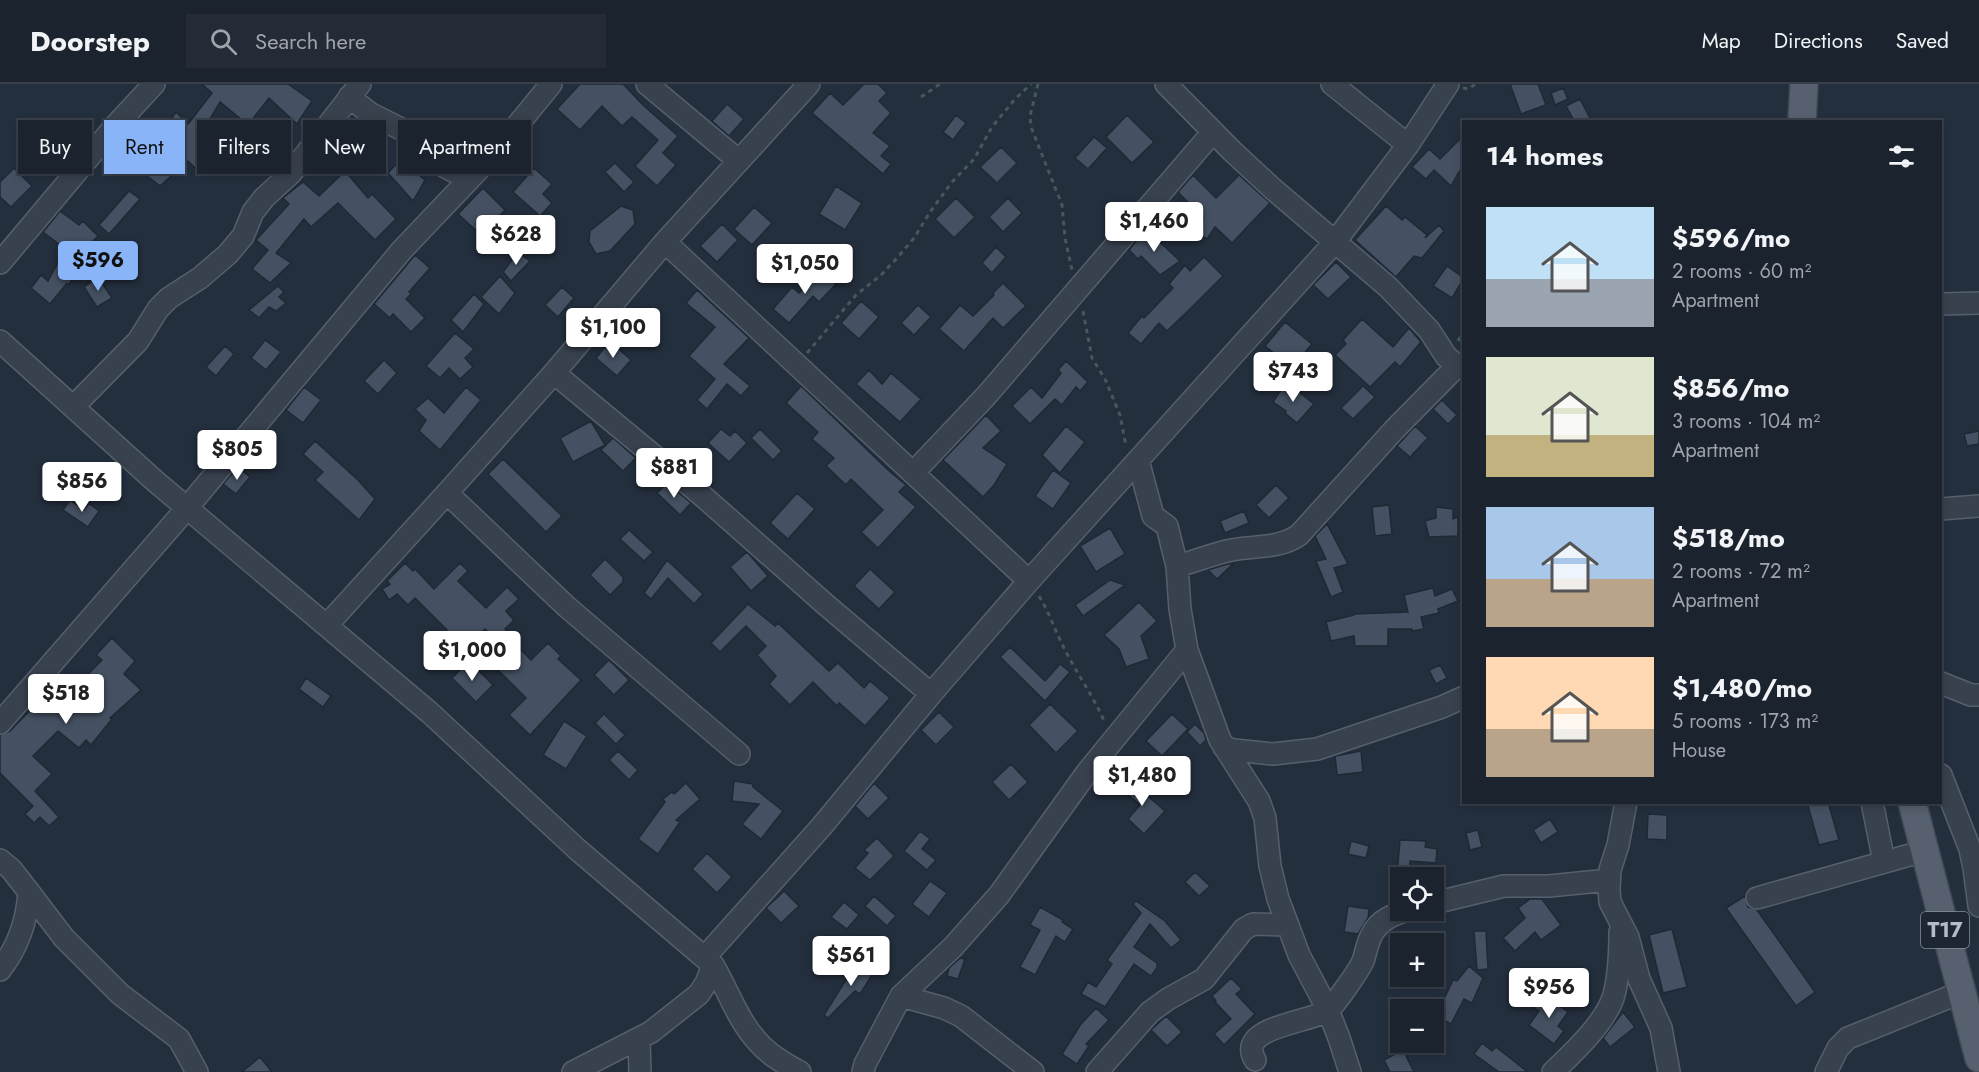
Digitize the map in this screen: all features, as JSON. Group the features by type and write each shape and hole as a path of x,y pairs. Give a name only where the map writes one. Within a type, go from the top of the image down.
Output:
{"main road":[{"path":"1802,120 1804,84"},
{"name":"T17","path":"1912,804 1979,1058"}],"street":[{"path":"0,263 116,125 154,84"},
{"path":"0,723 187,508 374,283 498,148 551,84"},
{"path":"647,84 739,161"},
{"path":"327,625 554,373 665,242 809,84"},
{"path":"1166,84 1248,166 1334,243 1388,287 1429,330 1446,356 1460,367 1394,430 1292,541 1273,546 1227,551 1177,566"},
{"path":"1332,84 1408,145"},
{"path":"573,1072 651,1032 699,994 706,983 709,961 931,694 1029,581 1334,243 1408,145 1448,84"},
{"path":"73,407 138,341 158,309 169,298 200,278 228,254 243,236 253,212 291,172 354,91 371,114 413,135 435,163 468,179"},
{"path":"914,473 986,396 1213,132"},
{"path":"665,242 1029,581"},
{"path":"1942,304 1979,303"},
{"path":"0,341 187,508 429,712 578,850 618,882 666,927 709,961 757,1042 778,1059 800,1072"},
{"path":"554,373 705,498 931,694"},
{"path":"1133,466 1153,516 1167,526 1177,566 1180,609 1187,650 1214,727 1224,747 1259,801 1265,818 1270,866 1278,899 1299,955 1328,1011 1350,1072"},
{"path":"447,493 567,607 739,754"},
{"path":"1942,509 1979,506"},
{"path":"863,1072 901,996 953,947 986,910 1033,850 1077,785 1187,650"},
{"path":"1942,683 1971,695 1979,695"},
{"path":"1224,747 1273,754 1317,749 1442,707 1462,698"},
{"path":"1942,778 1970,849 1979,906"},
{"path":"1626,804 1608,880 1610,902 1628,937 1639,979 1660,1028 1669,1072"},
{"path":"1872,804 1884,862"},
{"path":"1757,898 1924,851"},
{"path":"0,860 11,869 64,938 120,994 179,1039 197,1072"},
{"path":"1444,901 1504,886 1549,886 1608,880"},
{"path":"0,970 10,957 28,913 29,892"},
{"path":"1255,1060 1251,1053 1251,1046 1258,1037 1271,1030 1328,1011 1362,962 1368,940 1377,925 1390,916"},
{"path":"1554,1072 1604,1015 1612,999 1621,922"},
{"path":"1097,1072 1150,1012 1204,979 1244,929 1253,924 1288,925"},
{"path":"1826,1072 1838,1048 1848,1038 1962,992"},
{"path":"901,996 944,1008 961,1016 1033,1072"},
{"path":"639,1039 640,1072"}],"path":[{"path":"921,97 940,84"},
{"path":"796,365 856,295 881,275 914,238 952,182 974,159 992,126 1031,84"},
{"path":"1038,84 1030,116 1032,127 1062,205 1065,238 1075,291 1085,318 1092,358 1105,378 1120,415 1133,466"},
{"path":"1029,581 1049,612 1061,644 1084,683 1112,742"}],"building":[{"path":"202,84 288,84 312,101 297,124 269,98 252,120 242,120 220,102 210,120 197,120 196,169 188,161 185,164 185,121 188,124 212,93"},
{"path":"580,84 623,84 678,136 663,153 676,165 657,186 635,166 658,140 632,117 622,126 602,106 580,130 557,109"},
{"path":"864,84 878,84 887,93 879,101 891,113 873,133 890,146 881,156 891,164 883,174 812,113 830,93 843,105"},
{"path":"1510,84 1538,84 1546,105 1521,114"},
{"path":"1563,88 1568,99 1555,105 1551,93"},
{"path":"1580,99 1591,120 1574,120 1566,106"},
{"path":"727,104 744,119 729,136 712,121"},
{"path":"176,112 184,120 171,120"},
{"path":"956,115 966,123 953,140 943,132"},
{"path":"1127,115 1154,142 1132,163 1106,137"},
{"path":"1094,137 1107,148 1088,169 1075,158"},
{"path":"1462,137 1462,169 1451,186 1434,170 1426,179 1412,167 1429,149 1440,159"},
{"path":"1001,147 1017,163 997,183 980,167"},
{"path":"398,162 398,174 418,174 425,180 413,201 388,173"},
{"path":"615,163 634,182 624,192 605,172"},
{"path":"14,168 32,186 11,207 0,197 0,182"},
{"path":"534,168 552,184 543,194 552,203 540,216 513,192"},
{"path":"147,174 173,174 160,186"},
{"path":"342,174 348,174 368,198 372,194 396,219 375,240 338,203 311,227 304,219 276,253 291,263 270,283 252,269 268,250 256,240 289,204 283,198 303,182 319,196"},
{"path":"1193,175 1216,198 1239,175 1270,203 1232,243 1215,227 1207,239 1195,232 1203,218 1178,192"},
{"path":"836,186 862,203 845,230 819,214"},
{"path":"483,188 505,210 481,235 458,214"},
{"path":"129,191 140,199 109,234 99,225"},
{"path":"956,198 975,217 954,238 935,219"},
{"path":"1008,198 1022,213 1003,232 989,217"},
{"path":"621,206 633,210 635,224 610,251 596,254 589,242 590,231"},
{"path":"1386,206 1402,220 1405,217 1427,235 1425,238 1439,225 1444,231 1422,258 1414,256 1396,277 1355,240"},
{"path":"754,207 772,223 752,245 734,229"},
{"path":"60,211 79,225 83,221 98,236 74,261 80,263 69,285 67,283 50,304 31,288 41,275 48,281 65,249 43,232"},
{"path":"722,224 738,240 717,262 700,246"},
{"path":"1146,229 1180,261 1160,275 1141,256 1138,259 1129,250"},
{"path":"996,247 1006,257 992,273 982,263"},
{"path":"518,252 530,261 511,281 503,272"},
{"path":"415,255 430,268 409,292 411,294 406,299 425,318 411,332 393,314 390,318 374,304"},
{"path":"1204,257 1223,276 1167,331 1159,323 1141,344 1128,333 1142,316 1144,318 1173,288 1169,284 1185,265 1190,271"},
{"path":"1336,262 1351,277 1328,299 1313,285"},
{"path":"1447,266 1462,277 1462,281 1452,298 1433,286"},
{"path":"824,267 832,274 829,277 836,284 819,302 813,296 789,323 773,309 792,287 799,293"},
{"path":"500,276 515,293 499,314 481,297"},
{"path":"98,277 112,298 97,307 84,287"},
{"path":"1003,283 1026,306 1003,328 993,318 964,351 939,329 960,305 973,316"},
{"path":"278,286 284,292 279,297 286,303 276,311 269,307 259,318 249,310"},
{"path":"562,287 574,298 558,317 545,305"},
{"path":"697,290 749,338 724,364 750,386 741,396 727,384 707,409 697,400 715,379 689,356 715,327 686,303"},
{"path":"474,294 484,304 463,332 451,320"},
{"path":"861,301 879,317 859,339 841,323"},
{"path":"918,305 931,317 914,335 901,323"},
{"path":"1362,319 1393,347 1409,328 1421,342 1400,367 1395,362 1370,387 1335,355 1346,344 1343,340"},
{"path":"1285,322 1312,344 1292,368 1265,346"},
{"path":"455,333 474,349 465,358 473,367 460,379 449,368 440,378 426,366"},
{"path":"265,340 281,352 266,370 251,358"},
{"path":"610,341 631,360 617,376 596,358"},
{"path":"225,346 234,354 216,376 206,367"},
{"path":"384,360 397,373 378,394 364,381"},
{"path":"1066,361 1088,382 1080,391 1076,387 1062,405 1055,399 1030,424 1012,406 1031,387 1042,398 1061,373 1058,370"},
{"path":"869,370 882,384 891,373 921,399 900,422 856,384"},
{"path":"1286,382 1314,404 1297,423 1273,402"},
{"path":"801,386 906,485 899,492 916,507 878,548 861,532 883,510 851,479 846,485 826,466 834,458 812,439 818,432 786,403"},
{"path":"1363,386 1375,397 1353,419 1341,408"},
{"path":"304,387 321,400 303,423 286,410"},
{"path":"466,387 481,400 440,450 419,431 426,420 415,409 428,398 444,413"},
{"path":"1442,400 1457,415 1448,424 1433,409"},
{"path":"986,415 1001,431 983,448 1007,464 994,485 983,497 943,460"},
{"path":"591,421 605,445 573,462 560,438"},
{"path":"1066,426 1085,442 1060,473 1042,455"},
{"path":"1415,426 1428,438 1410,457 1397,446"},
{"path":"721,429 730,436 735,431 747,443 729,462 708,443"},
{"path":"760,429 782,451 773,460 751,438"},
{"path":"1979,431 1979,444 1967,446 1964,434"},
{"path":"613,438 636,458 623,471 601,450"},
{"path":"315,441 358,480 375,499 359,520 315,480 323,472 303,454"},
{"path":"503,459 562,516 546,532 488,474"},
{"path":"238,467 250,477 236,494 223,484"},
{"path":"1053,470 1071,483 1053,509 1035,496"},
{"path":"667,483 691,503 680,515 657,493"},
{"path":"1276,485 1289,498 1269,518 1256,505"},
{"path":"797,493 815,509 788,539 770,523"},
{"path":"70,500 84,510 89,503 99,511 88,527 63,510"},
{"path":"1389,505 1392,534 1375,536 1372,507"},
{"path":"1436,507 1453,509 1453,519 1458,517 1458,536 1429,537 1425,521 1436,518"},
{"path":"1244,511 1249,523 1225,533 1220,521"},
{"path":"1327,524 1348,564 1334,568 1343,592 1331,597 1316,561 1326,559 1315,536"},
{"path":"1110,528 1125,554 1096,572 1080,546"},
{"path":"629,530 653,552 644,561 620,539"},
{"path":"747,552 768,576 751,591 730,567"},
{"path":"605,559 623,577 623,582 610,595 590,575"},
{"path":"667,560 703,594 694,604 668,578 651,599 644,593"},
{"path":"405,563 413,571 415,569 434,589 460,563 468,571 458,581 486,608 507,587 519,599 506,611 514,620 505,629 517,642 508,651 485,629 463,651 444,632 447,630 415,598 408,605 397,594 389,600 382,589 390,584 387,581"},
{"path":"1234,563 1217,579 1208,570 1224,565"},
{"path":"870,569 895,592 879,609 854,586"},
{"path":"1110,580 1125,585 1083,616 1075,605"},
{"path":"1433,588 1435,596 1452,589 1458,601 1438,609 1439,613 1421,617 1424,629 1412,631 1412,629 1388,629 1388,646 1355,646 1354,636 1331,641 1326,622 1354,614 1408,612 1404,595"},
{"path":"1139,602 1157,621 1141,636 1149,659 1126,667 1119,649 1104,635"},
{"path":"748,604 775,626 778,623 829,671 838,663 864,688 870,681 890,698 865,726 839,703 837,706 813,682 790,705 769,684 776,676 757,655 766,646 746,626 720,652 711,643"},
{"path":"112,638 135,661 124,674 141,690 110,718 112,719 91,745 86,740 79,748 58,731 33,756 52,774 35,791 59,817 49,826 40,817 34,823 25,814 33,806 0,773 0,735 10,731 34,706 41,695 54,708 102,660 96,655"},
{"path":"548,643 561,656 558,659 581,680 530,735 509,715 526,698 498,670 519,648 531,660"},
{"path":"1010,647 1045,681 1060,664 1070,672 1045,701 1000,657"},
{"path":"609,660 629,680 614,695 594,675"},
{"path":"469,661 493,685 476,702 452,678"},
{"path":"1440,665 1447,678 1436,684 1429,670"},
{"path":"306,678 331,696 323,707 299,689"},
{"path":"1050,704 1078,731 1056,753 1029,725"},
{"path":"939,712 954,727 936,745 921,730"},
{"path":"604,714 625,735 616,744 595,723"},
{"path":"1172,714 1188,729 1162,756 1146,741"},
{"path":"564,721 587,736 566,769 543,755"},
{"path":"1195,724 1204,733 1206,740 1200,746 1187,732"},
{"path":"618,751 638,770 629,780 609,760"},
{"path":"1361,751 1363,772 1337,775 1335,756"},
{"path":"1011,764 1028,782 1009,800 992,782"},
{"path":"1108,767 1120,780 1104,796 1094,785"},
{"path":"1126,777 1165,811 1144,834 1128,819 1140,805 1118,786"},
{"path":"734,781 753,784 753,787 783,811 761,839 742,824 759,804 732,801"},
{"path":"686,783 700,799 676,820 680,822 658,854 638,839 665,802 663,799 672,792 674,794"},
{"path":"874,783 889,798 868,819 855,806"},
{"path":"1808,804 1829,804 1839,840 1819,845"},
{"path":"1648,814 1667,815 1667,840 1647,839"},
{"path":"1550,819 1558,832 1541,843 1533,830"},
{"path":"1478,830 1482,847 1470,850 1466,833"},
{"path":"920,831 930,839 922,849 936,860 927,870 904,851"},
{"path":"877,838 894,856 870,880 855,868 868,853 864,850"},
{"path":"1400,840 1426,841 1425,847 1437,849 1436,863 1410,861 1410,867 1398,867"},
{"path":"1351,841 1369,846 1366,858 1348,854"},
{"path":"707,853 732,877 717,893 692,869"},
{"path":"1195,872 1210,886 1199,896 1185,882"},
{"path":"930,881 947,893 929,917 912,904"},
{"path":"784,891 799,906 781,923 766,908"},
{"path":"874,896 896,916 887,926 865,906"},
{"path":"1745,896 1748,907 1757,910 1815,992 1796,1006 1726,908"},
{"path":"1530,899 1542,899 1561,925 1541,940 1535,932 1515,951 1503,938 1525,918 1518,908"},
{"path":"1136,901 1165,921 1181,940 1171,948 1150,924 1134,947 1157,963 1157,968 1151,976 1134,964 1105,1007 1081,994 1088,982 1096,987 1112,964 1107,960 1141,913 1133,904"},
{"path":"844,902 859,915 847,929 831,917"},
{"path":"1348,906 1369,909 1368,918 1358,934 1344,932"},
{"path":"1040,907 1063,920 1062,922 1073,929 1065,942 1056,936 1035,975 1020,967 1040,930 1030,925"},
{"path":"1672,929 1687,987 1663,993 1649,935"},
{"path":"1474,931 1486,931 1488,969 1477,970"},
{"path":"960,958 965,959 958,979 947,976 949,968"},
{"path":"857,962 874,972 860,994 855,991 828,1018 824,1015"},
{"path":"1469,966 1483,978 1472,1003 1464,999 1451,1024 1444,1020 1444,999 1453,980 1457,981"},
{"path":"1231,978 1242,989 1236,994 1255,1014 1224,1045 1214,1034 1231,1019 1212,996"},
{"path":"1543,993 1568,1012 1558,1026 1564,1031 1554,1044 1529,1025 1539,1011 1533,1007"},
{"path":"1096,1008 1109,1020 1086,1044 1089,1046 1077,1064 1062,1054 1081,1024"},
{"path":"1623,1012 1635,1027 1610,1047 1603,1038"},
{"path":"1166,1016 1182,1032 1167,1046 1151,1030"},
{"path":"1482,1043 1492,1051 1496,1047 1528,1072 1499,1072 1474,1054"},
{"path":"1397,1053 1404,1053 1414,1072 1390,1072 1384,1060"},
{"path":"260,1057 272,1072 242,1072"}]}
